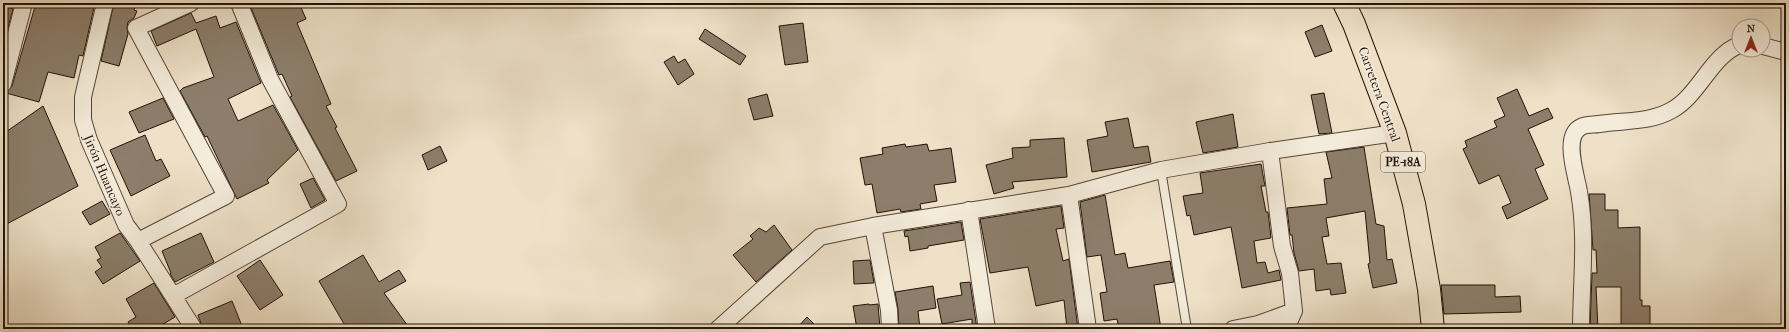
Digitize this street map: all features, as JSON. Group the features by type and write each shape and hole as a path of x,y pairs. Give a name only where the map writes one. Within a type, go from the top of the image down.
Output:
{"highway":[{"name":"Carretera Central","path":"1344,3 1354,24 1395,133 1414,204 1429,289 1433,329"}],"street":[{"path":"3,84 24,3"},
{"name":"Jirón Huancayo","path":"105,3 84,97 84,120 89,140 126,225 138,241 194,329"},
{"path":"138,241 226,196 136,28 191,3"},
{"path":"173,296 338,204 270,79 239,3"},
{"path":"1771,48 1786,52"},
{"path":"1581,329 1583,214 1571,147 1574,133 1581,126 1645,120 1658,117 1674,109 1684,101 1725,53 1731,50"},
{"path":"718,329 820,237 873,226 1069,195 1161,170 1270,151 1395,133"},
{"path":"1270,151 1282,246 1290,273 1294,311 1286,329"},
{"path":"1069,195 1088,329"},
{"path":"969,210 987,329"},
{"path":"873,226 889,310 890,329"},
{"path":"1233,329 1258,324 1294,311"}],"lane":[{"path":"1161,170 1187,329"}],"building":[{"path":"36,3 95,3 83,56 79,55 74,78 48,72 39,102 6,93 12,86"},
{"path":"114,3 136,3 134,10 137,11 134,18 128,22 128,34 119,66 101,61"},
{"path":"249,3 299,3 306,19 297,23 331,104 326,106 337,127 335,128 357,171 336,181 290,97 292,96 282,74 279,75"},
{"path":"3,5 13,9 3,46"},
{"path":"191,13 196,23 216,16 220,28 236,22 261,83 228,99 238,121 273,105 298,150 267,180 269,183 237,199 207,136 205,137 180,91 183,88 214,77 196,29 157,46 151,31"},
{"path":"803,23 808,62 785,65 779,26"},
{"path":"1322,25 1332,51 1315,57 1305,32"},
{"path":"705,29 746,56 740,65 699,39"},
{"path":"674,56 678,63 685,59 694,74 678,85 664,62"},
{"path":"1517,89 1529,116 1548,108 1553,118 1528,129 1544,165 1535,169 1548,199 1507,219 1502,207 1511,203 1499,175 1479,184 1463,149 1467,147 1465,141 1497,127 1494,121 1505,116 1497,98"},
{"path":"1324,93 1332,133 1319,134 1311,95"},
{"path":"767,94 773,116 754,120 748,99"},
{"path":"163,98 174,119 139,133 129,112"},
{"path":"43,106 78,186 3,226 3,134"},
{"path":"1233,114 1238,147 1203,153 1196,122"},
{"path":"1128,118 1134,148 1148,146 1151,162 1092,172 1087,140 1108,136 1105,122"},
{"path":"145,135 156,161 161,159 170,176 131,196 110,150"},
{"path":"1064,138 1067,177 1012,182 1014,188 994,194 986,165 1013,158 1012,148 1030,147 1030,140"},
{"path":"905,144 906,147 927,144 929,151 951,148 956,182 934,185 937,201 920,204 921,209 901,212 900,209 877,213 872,184 865,185 860,158 883,154 882,148"},
{"path":"440,146 447,161 428,170 422,155"},
{"path":"1364,147 1376,224 1384,226 1387,260 1392,259 1397,283 1373,288 1368,264 1370,263 1365,211 1326,218 1329,236 1322,237 1327,264 1341,263 1346,293 1331,295 1330,289 1316,291 1314,269 1299,271 1294,253 1292,235 1290,235 1287,208 1327,204 1324,179 1332,178 1326,152"},
{"path":"1261,164 1265,186 1261,186 1266,212 1268,212 1271,238 1254,241 1257,263 1265,262 1268,273 1279,270 1281,280 1242,288 1231,227 1194,235 1190,215 1187,216 1183,196 1203,193 1200,173"},
{"path":"313,178 325,200 311,208 300,184"},
{"path":"1589,194 1605,194 1605,210 1618,210 1618,228 1640,227 1640,300 1642,300 1642,306 1650,306 1650,329 1621,329 1621,287 1596,287 1598,329 1590,329 1592,273 1597,273 1596,250 1593,250"},
{"path":"1105,195 1115,255 1125,253 1128,268 1170,261 1174,282 1154,285 1161,329 1119,329 1117,319 1104,321 1100,293 1107,292 1101,255 1087,257 1080,202"},
{"path":"102,201 110,214 90,225 82,212"},
{"path":"1061,206 1064,228 1056,229 1063,261 1069,259 1078,329 1067,329 1064,300 1036,306 1028,267 990,273 980,219"},
{"path":"961,222 964,240 928,246 928,248 910,251 908,236 905,237 904,231"},
{"path":"774,225 792,250 756,282 733,255 753,239 750,236 759,228 766,232"},
{"path":"120,233 140,261 103,284 95,272 102,267 97,260 101,258 95,247"},
{"path":"201,233 214,262 175,282 170,274 171,273 162,251"},
{"path":"363,255 379,282 399,270 406,281 384,293 410,329 347,329 319,281"},
{"path":"260,260 283,295 260,310 237,276"},
{"path":"870,260 874,283 854,284 853,261"},
{"path":"970,282 977,329 972,329 972,319 942,324 937,299 962,295 960,283"},
{"path":"154,283 175,317 155,329 132,329 128,322 136,317 126,299"},
{"path":"1441,285 1495,285 1495,297 1520,296 1521,312 1444,314"},
{"path":"933,286 936,308 918,311 920,329 899,329 895,292"},
{"path":"232,301 242,326 236,329 203,329 198,315"},
{"path":"878,304 880,329 857,329 853,306"},
{"path":"807,317 819,329 796,329"}]}
